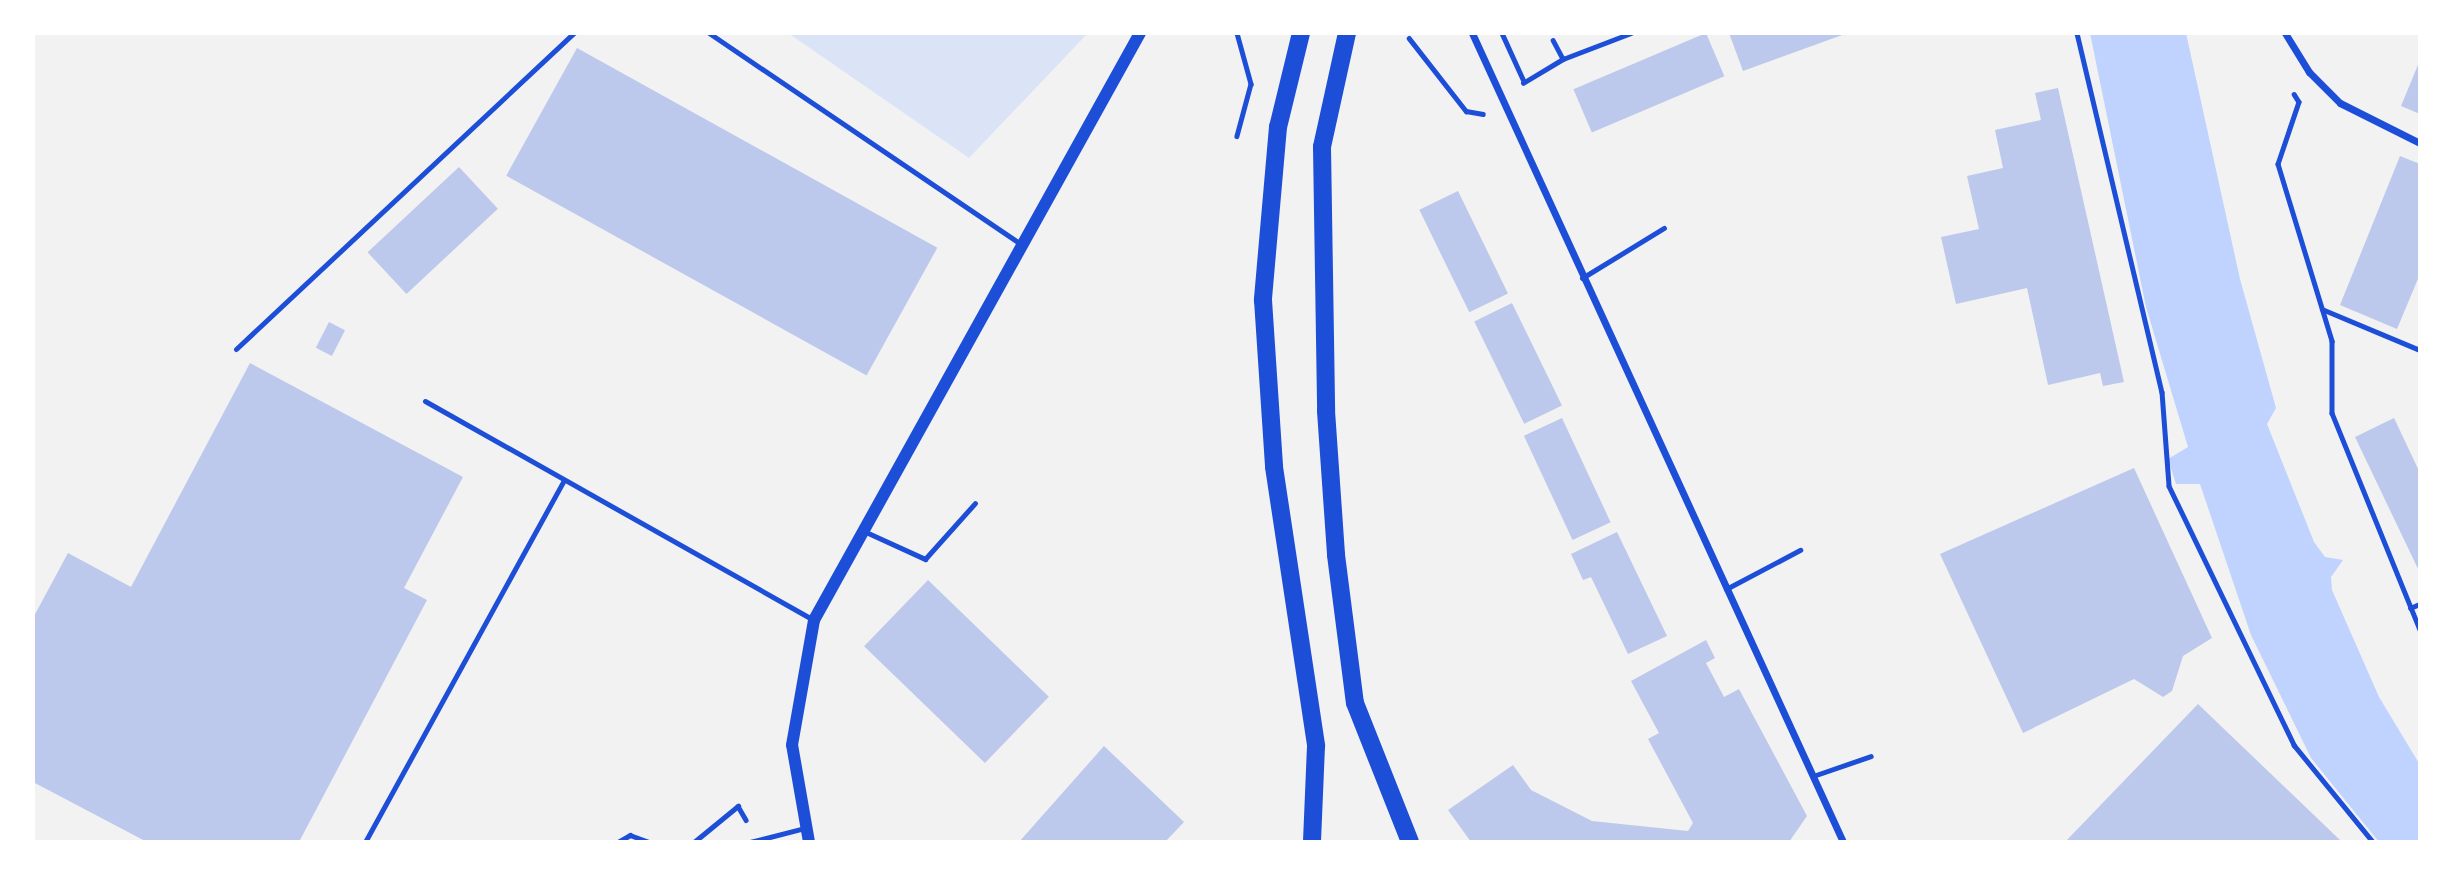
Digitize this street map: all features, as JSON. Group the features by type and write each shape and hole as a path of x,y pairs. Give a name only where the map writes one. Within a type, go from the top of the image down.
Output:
{"main road":[{"path":"1301,33 1278,127 1263,300 1274,467 1316,746 1312,842"},
{"path":"1347,33 1322,147 1326,411 1336,555 1355,703 1410,842"}],"street":[{"path":"809,842 792,745 814,620 868,533 1019,243 1140,33"},
{"path":"1472,33 1582,278 1843,842"},
{"path":"2285,33 2309,72 2340,103 2420,143"}],"lane":[{"path":"236,349 574,33"},
{"path":"709,33 1019,243"},
{"path":"1582,278 1664,228"},
{"path":"425,401 814,620"},
{"path":"365,842 564,480"},
{"path":"868,533 925,559 975,503"},
{"path":"1726,589 1800,550"},
{"path":"1813,776 1871,756"},
{"path":"750,842 805,828"}],"path":[{"path":"1237,33 1251,84 1237,136"},
{"path":"1502,33 1528,96"},
{"path":"1523,79 1563,59 1631,33"},
{"path":"2077,33 2162,392 2169,486 2294,745 2373,842"},
{"path":"1409,38 1466,111 1508,109"},
{"path":"1553,40 1563,59"},
{"path":"2291,91 2299,102 2278,164 2332,341 2332,413 2420,630"},
{"path":"2322,309 2420,350"},
{"path":"2410,608 2420,604"},
{"path":"694,842 738,806"},
{"path":"618,842 630,835 649,842"}],"shaded area":[{"path":"788,33 1088,33 969,158"}],"water":[{"path":"2090,33 2186,33 2240,279 2276,408 2267,424 2314,542 2325,557 2343,560 2331,577 2332,590 2379,697 2420,765 2420,842 2379,842 2311,758 2251,635 2200,484 2176,484 2168,459 2188,447 2146,307"}],"building":[{"path":"1706,33 1724,76 1592,133 1573,89"},
{"path":"1729,33 1845,33 1845,34 1743,71"},
{"path":"577,48 937,248 867,375 506,176"},
{"path":"2420,60 2420,114 2401,106"},
{"path":"2058,88 2124,382 2103,386 2100,373 2048,385 2027,288 1956,304 1941,237 1979,229 1967,176 2003,168 1995,130 2041,120 2035,93"},
{"path":"2400,156 2420,164 2420,274 2397,329 2340,305"},
{"path":"459,167 498,209 406,294 368,252"},
{"path":"1458,191 1508,293 1469,312 1419,210"},
{"path":"1512,303 1562,405 1524,424 1474,321"},
{"path":"329,322 345,330 332,356 316,348"},
{"path":"250,363 463,477 404,588 427,600 299,842 147,842 33,782 33,618 68,553 131,587"},
{"path":"1562,418 1611,522 1573,540 1524,436"},
{"path":"2394,418 2420,473 2420,573 2355,437"},
{"path":"2134,468 2212,638 2183,656 2172,691 2163,697 2134,679 2023,733 1940,554"},
{"path":"1617,532 1667,636 1628,654 1591,577 1583,580 1571,554"},
{"path":"928,580 1049,697 985,763 864,646"},
{"path":"1706,640 1715,658 1706,663 1724,697 1739,689 1807,816 1789,842 1471,842 1448,810 1513,765 1531,790 1592,821 1688,831 1693,823 1648,739 1659,733 1631,681"},
{"path":"2198,704 2342,842 2065,842"},
{"path":"1104,746 1184,822 1165,842 1019,842"}]}
